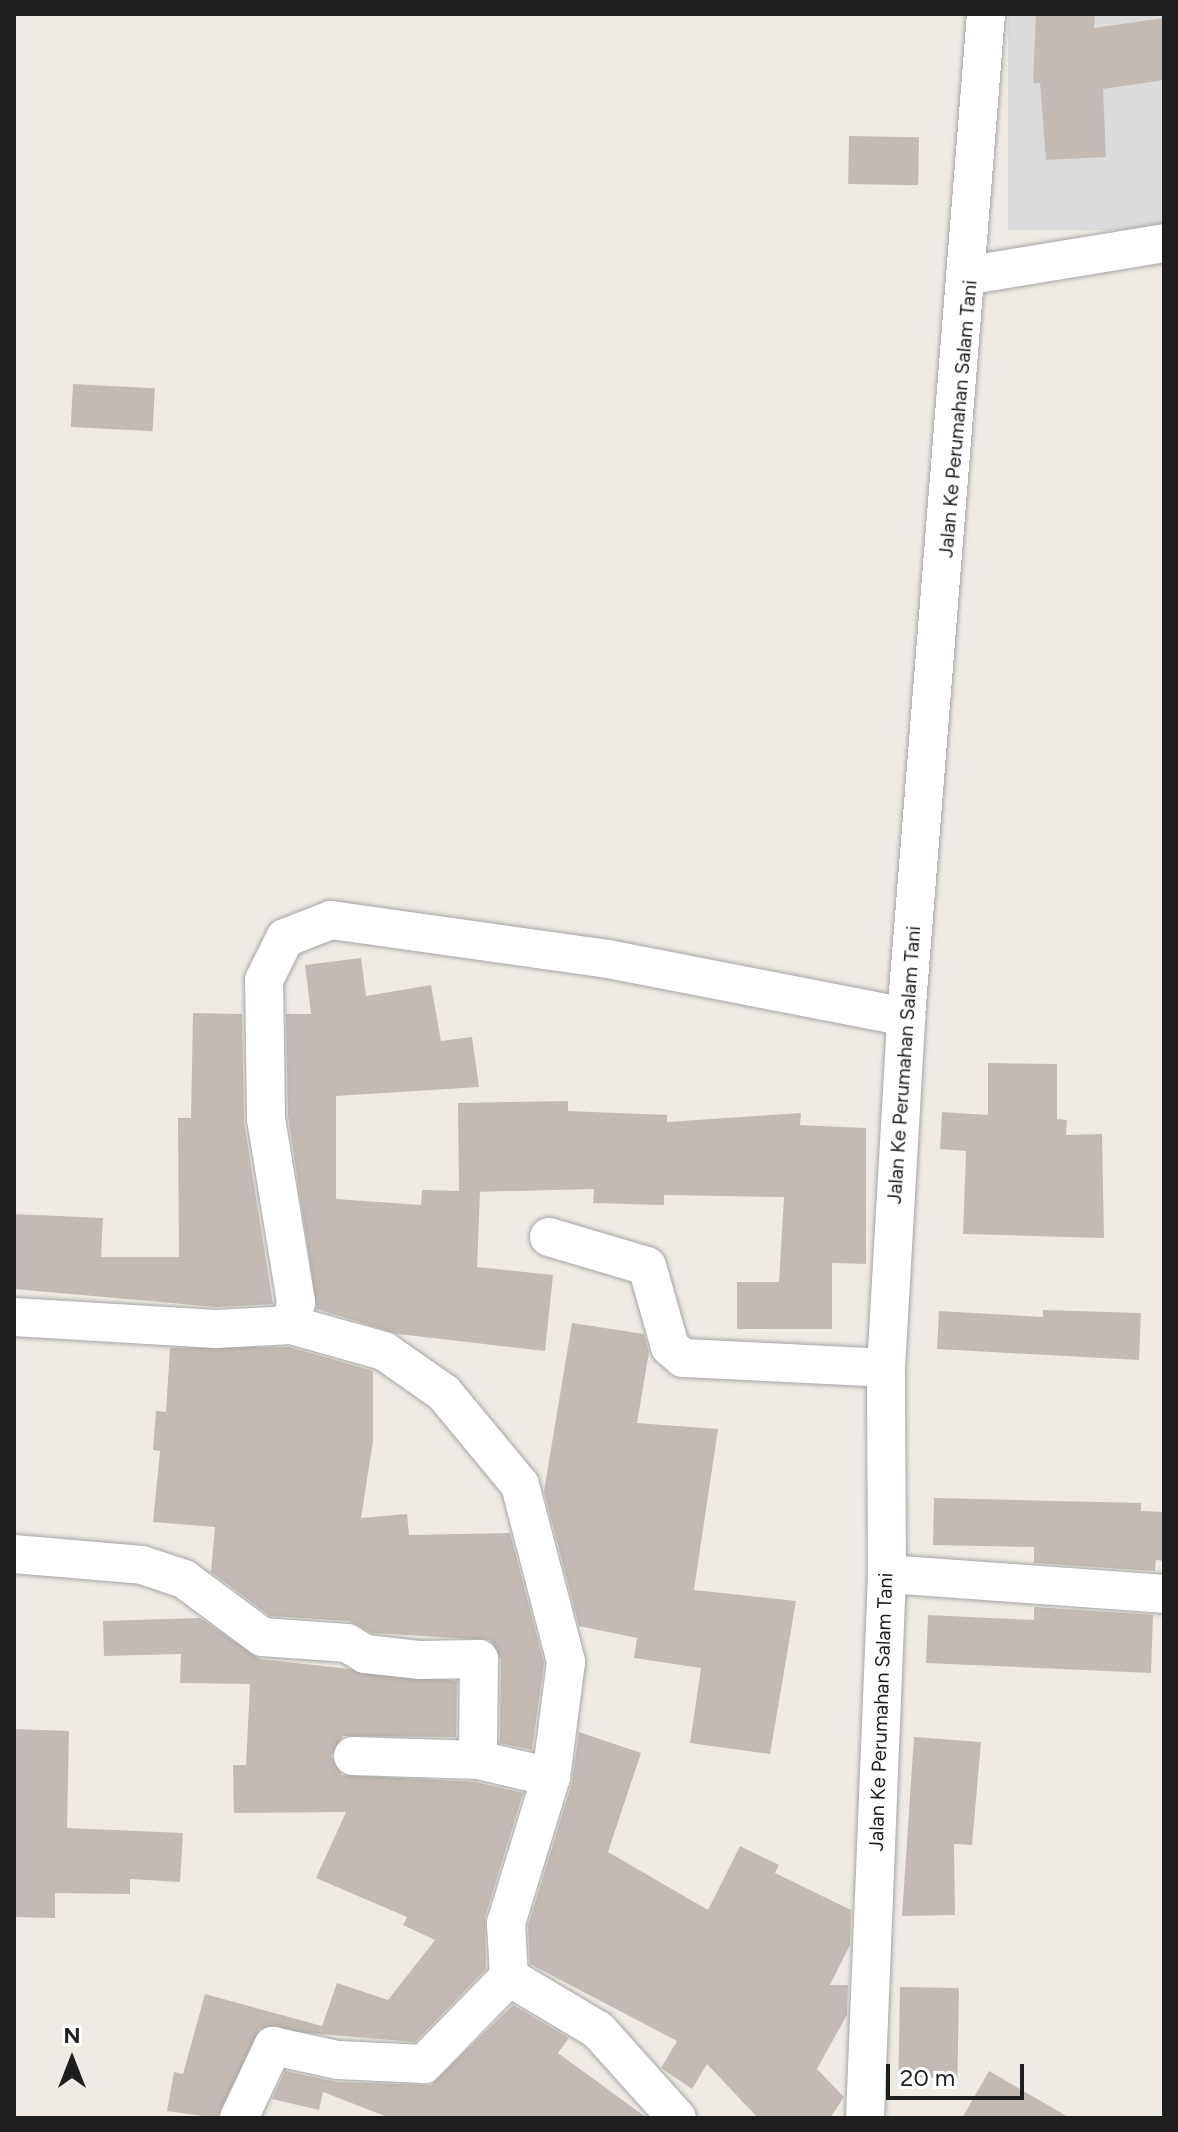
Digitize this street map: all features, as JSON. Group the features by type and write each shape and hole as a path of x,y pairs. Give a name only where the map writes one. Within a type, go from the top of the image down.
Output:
{"street":[{"name":"Jalan Ke Perumahan Salam Tani","path":"865,2118 887,1574 886,1368 906,1017 971,275 986,14"},
{"path":"971,275 1164,243"},
{"path":"291,1325 296,1302 266,1118 264,980 285,938 331,920 608,959 906,1017"},
{"path":"549,1237 647,1266 670,1347 683,1358 886,1368"},
{"path":"14,1317 216,1329 291,1325 384,1351 444,1393 520,1485 566,1662 551,1777 506,1923 509,1977 424,2064 338,2060 273,2046 239,2118"},
{"path":"14,1554 142,1565 184,1579 262,1637 347,1643 365,1654 419,1660 479,1659 478,1760"},
{"path":"887,1574 1164,1594"},
{"path":"353,1756 478,1760 551,1777"},
{"path":"509,1977 598,2030 677,2118"}],"shaded area":[{"path":"1008,14 1164,14 1164,230 1008,230"}],"building":[{"path":"1036,14 1095,14 1094,28 1164,18 1164,80 1103,89 1106,157 1046,160 1040,83 1033,83"},
{"path":"849,136 919,137 918,185 848,184"},
{"path":"73,384 155,388 153,431 71,427"},
{"path":"361,958 366,996 431,985 441,1041 472,1037 479,1087 336,1096 336,1199 421,1205 422,1190 459,1191 458,1103 568,1101 568,1111 667,1115 667,1122 801,1113 800,1125 866,1128 866,1264 832,1263 832,1329 737,1329 737,1282 779,1282 784,1197 664,1195 664,1205 593,1203 594,1189 474,1192 480,1192 477,1267 553,1275 545,1351 398,1334 317,1309 288,1116 286,1014 311,1014 305,965"},
{"path":"193,1013 242,1014 244,1122 273,1304 216,1307 14,1289 14,1214 103,1218 101,1257 179,1257 178,1118 191,1118"},
{"path":"988,1063 1057,1064 1057,1119 1067,1120 1066,1135 1102,1134 1104,1238 963,1234 966,1151 940,1149 942,1112 988,1115"},
{"path":"1043,1310 1141,1313 1139,1360 937,1349 939,1311 1043,1317"},
{"path":"572,1323 644,1334 649,1352 637,1423 718,1429 694,1590 796,1601 770,1754 690,1743 701,1668 634,1658 637,1638 579,1626 544,1491"},
{"path":"289,1347 373,1371 373,1441 361,1518 407,1514 409,1535 510,1533 544,1663 532,1750 500,1743 501,1659 490,1640 372,1633 349,1621 270,1616 211,1572 215,1527 153,1522 160,1451 153,1450 156,1411 166,1412 170,1348"},
{"path":"934,1498 1141,1503 1141,1511 1164,1512 1164,1561 1156,1560 1155,1571 1034,1563 1034,1547 933,1545"},
{"path":"1034,1607 1153,1615 1151,1673 926,1663 928,1615 1034,1620"},
{"path":"200,1618 260,1659 457,1681 456,1737 343,1736 331,1756 342,1775 475,1782 523,1793 485,1917 486,1969 415,2042 260,2029 217,2118 167,2111 174,2072 183,2074 205,1994 322,2026 337,1983 388,2000 435,1940 403,1925 407,1917 316,1878 346,1812 234,1813 233,1765 246,1765 250,1684 180,1683 181,1654 104,1656 103,1621"},
{"path":"14,1729 69,1731 67,1828 183,1833 180,1882 130,1879 130,1894 55,1893 55,1918 14,1917"},
{"path":"579,1732 641,1753 608,1852 708,1910 740,1846 779,1865 775,1873 851,1910 850,1945 830,1985 848,1985 847,2015 817,2069 844,2097 830,2118 758,2118 707,2064 692,2089 661,2068 677,2041 530,1964 528,1926 572,1783"},
{"path":"914,1737 981,1742 972,1845 954,1844 955,1915 902,1916"},
{"path":"900,1987 959,1988 957,2078 898,2077"},
{"path":"513,2005 569,2038 558,2053 647,2118 390,2118 323,2092 319,2110 272,2099 285,2071 337,2082 431,2085"},
{"path":"989,2071 1070,2118 962,2118"}]}
